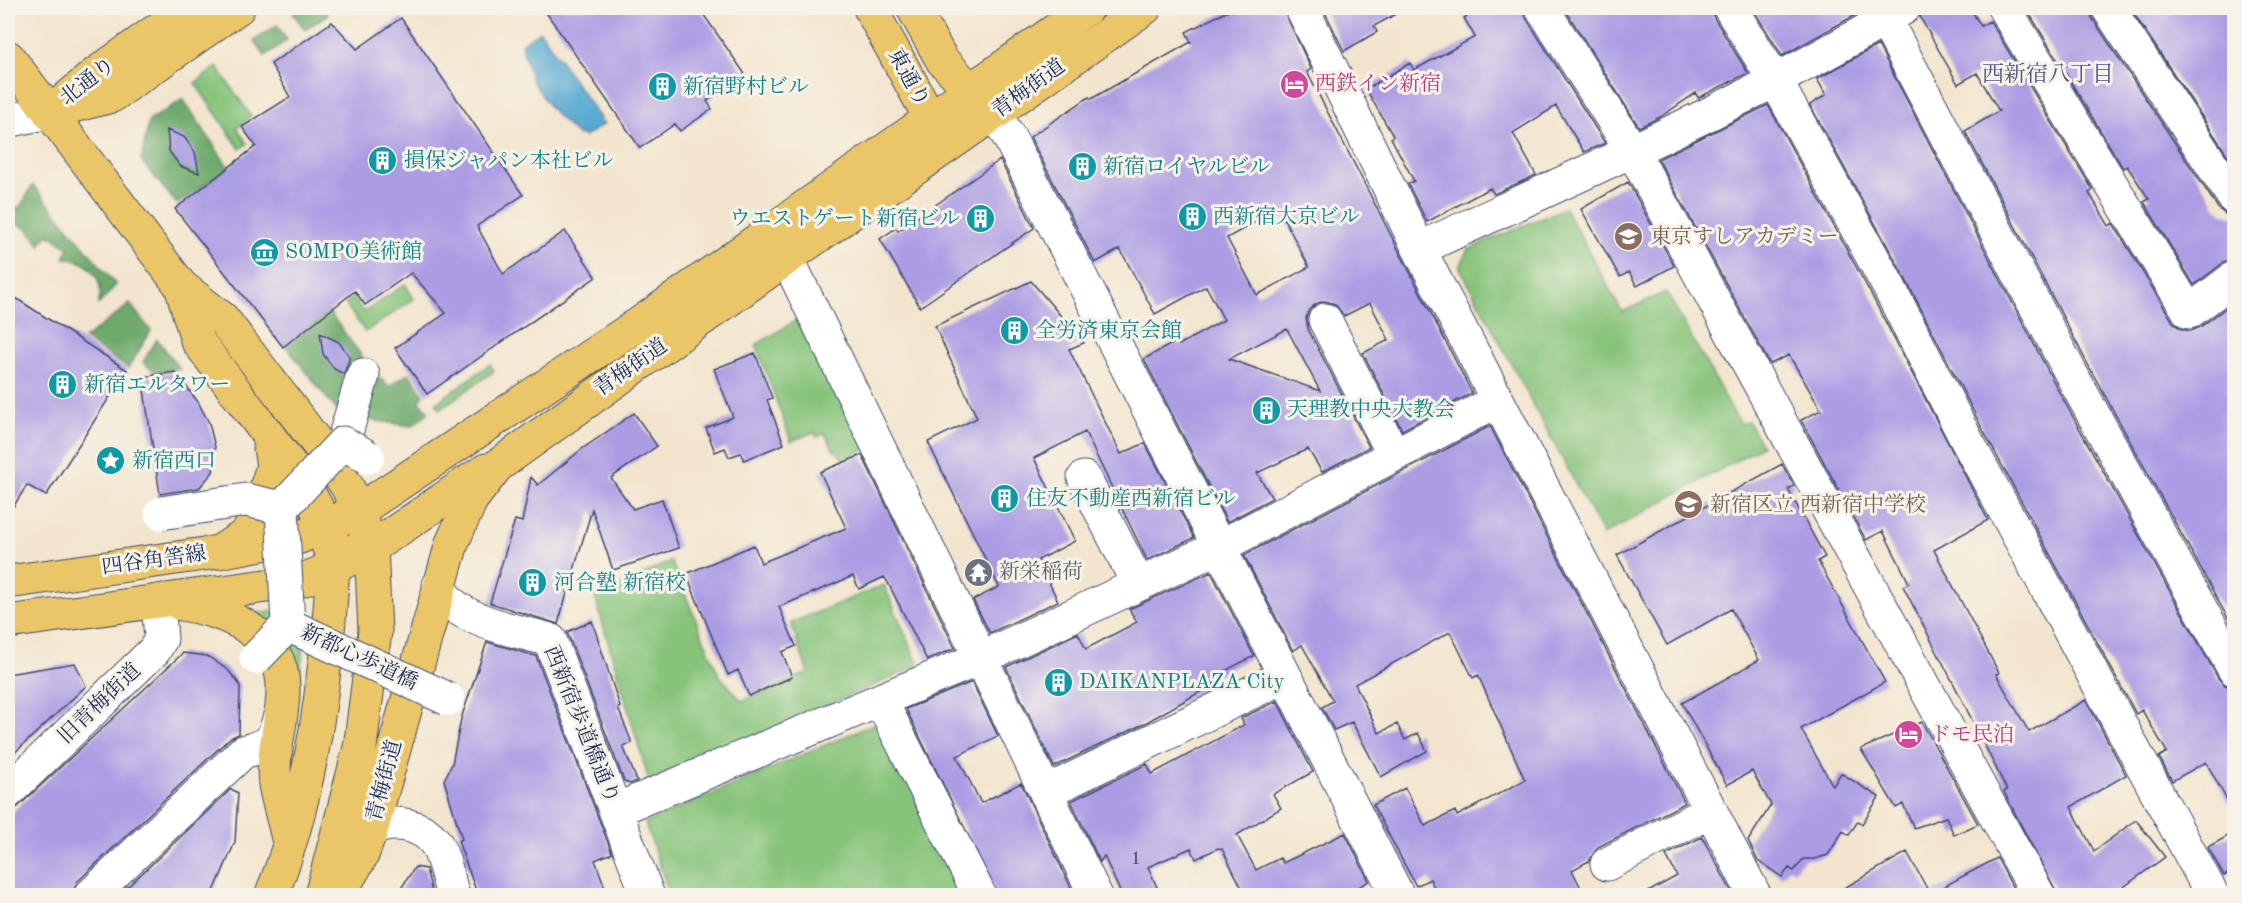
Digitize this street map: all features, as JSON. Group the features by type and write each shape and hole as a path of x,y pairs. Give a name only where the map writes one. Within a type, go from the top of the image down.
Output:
{"main road":[{"name":"北通り","path":"50,112 94,75 188,8"},
{"name":"北通り","path":"50,112 112,96 238,8"},
{"name":"東通り","path":"870,8 947,148"},
{"name":"東通り","path":"913,8 942,60 1002,126"},
{"name":"青梅街道","path":"312,532 353,499 643,321 1088,8"},
{"name":"青梅街道","path":"338,896 362,855 371,831 438,585 455,536 471,500 496,466 906,175 947,148 1002,126 1146,8"},
{"path":"8,57 182,286 223,319 324,452 353,499 371,546 375,631 360,748 321,896"},
{"path":"182,286 197,340 301,479 316,506 312,532 333,567"},
{"path":"218,552 246,534 258,514 273,466 268,436"},
{"name":"四谷角筈線","path":"8,622 294,582 333,567 371,546 515,451"},
{"path":"271,896 289,842 317,720 330,618 333,567 353,499"},
{"name":"四谷角筈線","path":"8,582 218,552 312,532"},
{"path":"158,601 199,607 231,617 259,636 274,655 280,668 283,686 275,782 289,842"}],"street":[{"path":"1302,8 1419,249 1755,896"},
{"path":"1542,8 1632,150 2039,896"},
{"path":"1730,8 1775,80 1890,287 1966,439 2213,896"},
{"path":"2004,8 2188,312 2235,278"},
{"path":"2108,8 2235,198"},
{"path":"1419,249 1632,150 1775,80 1895,13 2076,383 2235,669"},
{"path":"8,121 50,112"},
{"path":"906,175 980,133 1002,126 1398,896"},
{"path":"788,258 1096,896"},
{"path":"1325,320 1394,455"},
{"path":"161,513 246,500 282,508 356,450 363,375"},
{"path":"616,810 981,658 1219,547 1497,401"},
{"path":"1084,478 1138,584"},
{"name":"新都心歩道橋","path":"282,508 288,625 448,699"},
{"name":"西新宿歩道橋通り","path":"438,585 443,597 462,612 550,640 648,896"},
{"name":"旧青梅街道","path":"8,792 154,651 161,639 158,601"},
{"path":"256,658 288,625"},
{"path":"1046,792 1285,676"},
{"path":"881,701 980,896"},
{"path":"90,896 243,752 262,748 269,743 275,735 280,716"},
{"path":"1607,864 1711,811"},
{"path":"371,831 379,826 392,824 421,831 435,843 453,896"}],"green space":[{"path":"301,8 323,8 328,14 305,30 293,13"},
{"path":"277,25 287,40 265,56 254,41"},
{"path":"217,67 251,116 237,128 247,144 240,149 195,83"},
{"path":"183,99 229,168 177,204 141,161 149,121"},
{"path":"33,185 116,285 98,305 100,287 98,279 94,272 81,262 64,258 69,248 48,234 40,245 27,228 8,221 8,202 19,209"},
{"path":"1565,208 1622,312 1666,292 1740,424 1748,421 1762,446 1603,535 1460,268 1467,250"},
{"path":"308,284 361,355 358,373 383,380 388,387 409,373 424,395 419,401 429,412 412,426 341,416 262,316"},
{"path":"405,284 414,299 365,332 345,303 352,298 364,312"},
{"path":"130,304 151,331 128,368 84,339"},
{"path":"803,316 870,447 843,460 837,450 834,451 825,433 817,437 814,432 791,441 756,345"},
{"path":"157,339 180,369 156,373 143,362"},
{"path":"490,364 494,371 440,409 436,403"},
{"path":"671,561 719,675 742,701 808,673 791,623 884,585 919,666 649,781 595,597"},
{"path":"303,608 307,614 295,715 251,614"},
{"path":"883,720 966,895 670,895 645,823"}],"water":[{"path":"540,31 604,124 584,137 582,134 578,136 551,109 532,81 521,44"}],"building":[{"name":"新宿野村ビル","path":"543,8 699,8 745,74 707,101 712,109 680,131 675,124 640,148"},
{"path":"1233,8 1283,8 1311,69 1307,72 1472,393 1402,430 1363,353 1389,340 1370,303 1344,316 1335,304 1325,301 1316,304 1309,310 1306,318 1308,329 1369,447 1322,472 1308,449 1257,473 1272,498 1227,522 1144,359 1177,341 1179,345 1224,320 1206,286 1155,314 1120,249 1095,263 1030,137 1089,97 1091,99 1191,42 1186,32","holes":["1279,209 1309,267 1257,295 1227,238","1287,329 1320,391 1229,359"]},
{"path":"1323,8 1407,8 1374,26 1377,32 1344,51"},
{"path":"1481,8 1523,8 1526,18 1605,143 1584,152 1556,106 1513,133 1536,175 1494,194 1490,188 1427,222 1408,184 1414,181 1391,138 1393,136 1366,89 1410,63 1414,70 1475,37 1464,18"},
{"path":"1564,8 1711,8 1714,18 1748,73 1698,98 1696,93 1660,117 1639,127"},
{"path":"1752,8 1868,8 1782,56"},
{"path":"1923,8 1970,8 1981,26 1990,21 2093,190 2089,193 2109,226 2113,223 2173,322 2181,329 2191,331 2235,301 2235,631 2093,374 1965,131 1999,111 1977,73 1958,84 1920,17"},
{"path":"2026,8 2090,8 2092,18 2218,208 2225,214 2235,217 2235,260 2223,263 2194,285 2144,202 2149,199 2127,166 2123,168"},
{"path":"2130,8 2229,8 2235,16 2234,165"},
{"name":"損保ジャパン本社ビル","path":"401,18 523,195 477,226 503,274 565,231 596,277 427,394 395,348 446,313 411,273 365,305 355,291 283,347 175,209 256,146 242,127 290,97 271,64 332,22 357,49"},
{"path":"1878,45 2059,392 2218,678 2225,685 2235,688 2235,815 2206,762 2172,781 2159,757 2167,752 2142,710 2136,714 1983,430 1905,278 1810,105 1826,95 1817,79"},
{"path":"1768,105 1872,296 1988,520 1934,550 1999,673 1996,674 2029,732 2086,700 2126,775 2071,807 2094,851 2136,820 2165,857 2111,896 2058,896 1903,586 1909,583 1883,531 1866,540 1801,420 1821,410 1789,355 1770,364 1658,159"},
{"path":"167,130 184,137 195,152 199,173 180,166 169,151"},
{"name":"ウエストゲート新宿ビル","path":"1000,160 1034,228 920,307 880,239 896,228 898,231"},
{"path":"1628,182 1674,266 1637,286 1629,272 1620,277 1581,209"},
{"path":"1031,281 1084,343 1069,349 1121,454 1145,443 1194,538 1147,560 1085,432 1034,458 1075,541 1038,560 1058,601 990,633 973,600 999,587 928,442 977,418 935,326"},
{"name":"新宿エルタワー","path":"8,293 127,370 46,496 27,485 8,515"},
{"path":"320,333 339,342 350,357 344,374 334,369 323,354"},
{"path":"755,353 772,398 767,400 784,444 744,460 741,453 729,457 725,448 715,452 706,428 733,417 714,369"},
{"path":"175,372 198,402 209,423 215,447 213,472 199,488 160,494 142,377"},
{"path":"634,413 657,446 611,478 633,509 662,499 679,548 613,570 592,509 558,624 490,603 515,520 522,522 531,477 538,485 582,449"},
{"path":"1490,426 1685,803 1598,847 1589,861 1572,870 1585,896 1438,896 1430,879 1416,886 1373,805 1405,788 1425,826 1455,811 1457,816 1525,780 1478,675 1473,678 1450,632 1355,684 1379,733 1397,724 1405,740 1418,733 1427,751 1381,777 1352,722 1334,730 1322,707 1333,701 1302,645 1293,651 1244,555"},
{"path":"862,455 955,648 927,660 884,577 859,589 853,576 779,607 796,646 782,652 792,677 749,696 738,670 728,675 686,574 754,545 761,563 846,528 820,472"},
{"path":"1782,464 1794,486 1788,489 1825,557 1818,561 1885,682 1801,729 1833,786 1841,773 1879,797 1862,824 1858,821 1849,835 1843,831 1828,855 1803,859 1794,871 1789,868 1782,877 1758,861 1748,841 1771,805 1752,771 1727,785 1682,703 1759,660 1731,609 1667,645 1617,555"},
{"path":"1211,572 1254,656 1213,677 1216,683 1145,723 1054,767 1006,667 1078,633 1086,649 1137,622 1129,609"},
{"path":"592,621 620,707 618,708 632,743 623,746 637,781 630,784 624,781 567,632"},
{"path":"487,642 536,656 612,853 595,860 608,896 478,896 458,841 462,839 444,780 452,764 461,719"},
{"path":"183,653 207,656 228,670 237,681 240,686 239,734 230,738 77,882 72,896 8,896 8,816"},
{"path":"75,663 86,686 8,759 8,674"},
{"path":"972,682 998,736 957,756 981,803 1021,783 1074,894 998,896 906,709"},
{"path":"1277,701 1313,772 1273,794 1281,808 1237,835 1256,870 1280,858 1283,863 1345,833 1369,881 1344,896 1246,896 1222,849 1218,848 1196,859 1191,848 1148,867 1161,896 1122,896 1104,856 1100,862 1071,801 1147,764 1152,774 1244,725 1241,718"},
{"path":"1922,722 1978,824 1954,835 1946,817 1914,828 1903,804 1896,808 1861,749"},
{"path":"231,789 238,793 235,842 212,896 118,896"},
{"path":"2235,832 2235,870 2224,876 2208,847"},
{"path":"1702,837 1734,896 1641,896 1677,876 1666,855"},
{"path":"1907,852 1930,894 1997,858 2013,888 2000,896 1830,896"},
{"path":"415,867 426,869 433,896 396,896"}],"place":[{"name":"西鉄イン新宿","path":"1294,84"},
{"name":"新宿野村ビル","path":"662,87"},
{"name":"損保ジャパン本社ビル","path":"383,161"},
{"name":"新宿ロイヤルビル","path":"1082,167"},
{"name":"西新宿大京ビル","path":"1192,217"},
{"name":"ウエストゲート新宿ビル","path":"981,219"},
{"name":"東京すしアカデミー","path":"1629,237"},
{"name":"SOMPO美術館","path":"264,252"},
{"name":"全労済東京会館","path":"1014,331"},
{"name":"新宿エルタワー","path":"63,385"},
{"name":"天理教中央大教会","path":"1266,410"},
{"name":"新宿西口","path":"111,461"},
{"name":"住友不動産西新宿ビル","path":"1005,499"},
{"name":"新宿区立 西新宿中学校","path":"1689,505"},
{"name":"新栄稲荷","path":"978,572"},
{"name":"河合塾 新宿校","path":"533,583"},
{"name":"DAIKANPLAZA City","path":"1058,682"},
{"name":"ドモ民泊","path":"1909,735"}],"district":[{"name":"西新宿八丁目","path":"2048,75"}]}
